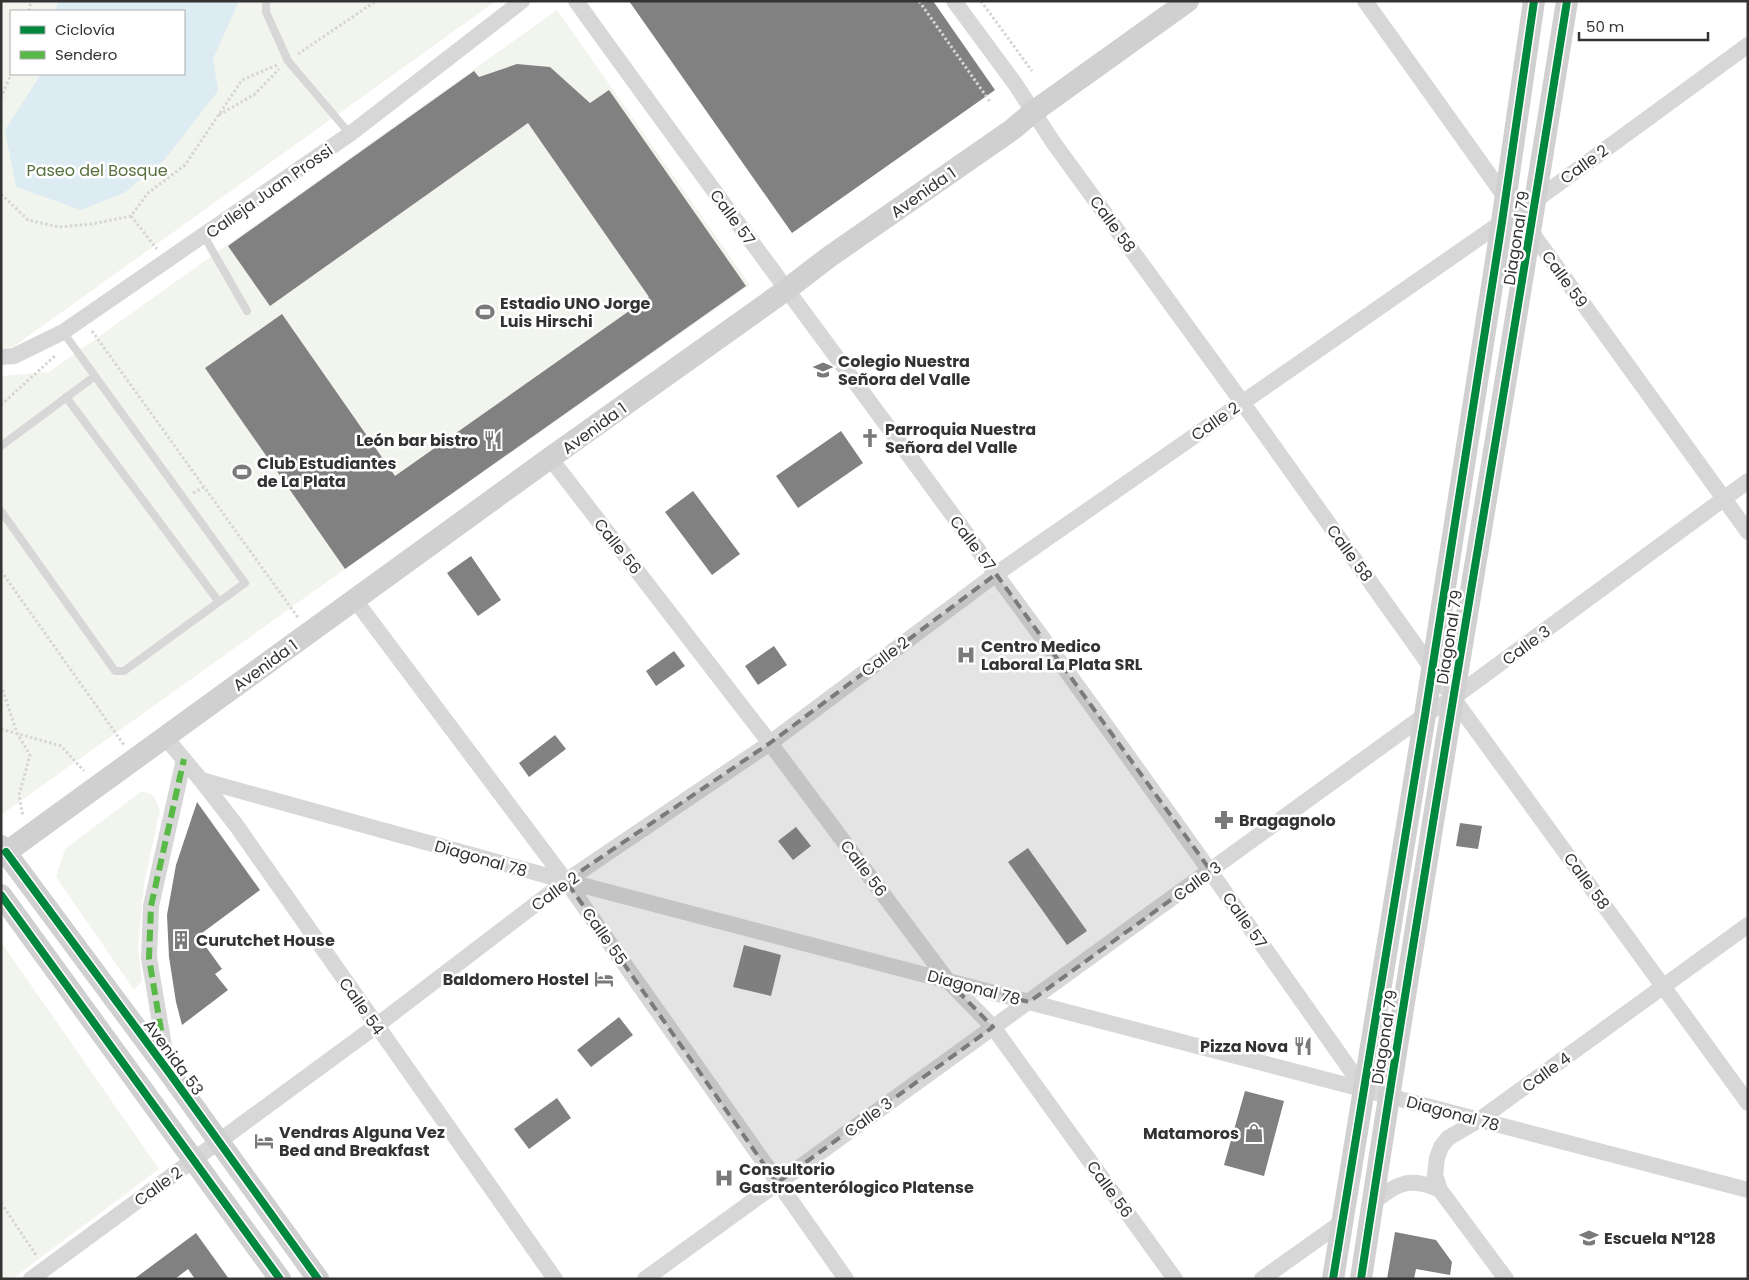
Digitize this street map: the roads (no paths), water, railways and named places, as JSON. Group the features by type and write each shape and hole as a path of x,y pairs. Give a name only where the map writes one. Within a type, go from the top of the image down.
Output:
{"main road":[{"name":"Avenida 1","path":"3,851 26,838 550,458 786,290 829,257 1013,129 1033,112 1188,1"},
{"name":"Diagonal 79","path":"1333,1279 1508,210 1534,1"},
{"name":"Diagonal 79","path":"1364,1276 1372,1204 1389,1096 1531,232 1567,1"},
{"name":"Avenida 53","path":"3,851 168,1071 318,1279"},
{"path":"1,895 280,1279"}],"street":[{"name":"Calleja Juan Prossi","path":"1,357 14,356 67,337 84,318 350,134 522,1"},
{"name":"Calle 58","path":"954,1 1016,85 1033,112 1453,698 1748,1103"},
{"name":"Calle 59","path":"1365,1 1508,210 1531,232 1748,532"},
{"name":"Calle 57","path":"580,4 786,290 996,574 1211,871 1364,1089"},
{"name":"Calle 2","path":"30,1279 376,1026 566,882 770,743 996,574 1242,402 1508,210 1536,200 1748,45"},
{"name":"Calle 56","path":"550,458 770,743 948,981 993,1027 1175,1279"},
{"name":"Calle 3","path":"644,1279 1425,715 1453,698 1748,481"},
{"name":"Calle 55","path":"355,600 566,882 846,1279"},
{"name":"Calle 54","path":"165,737 236,825 555,1279"},
{"path":"168,1071 150,958 152,906 184,759"},
{"name":"Diagonal 78","path":"201,780 566,882 1748,1190"},
{"name":"Calle 4","path":"1440,1190 1435,1175 1437,1158 1441,1147 1448,1138 1480,1120 1748,925"},
{"path":"1372,1204 1394,1186 1416,1183 1440,1190 1506,1279"},
{"path":"1262,1279 1342,1222"}],"lane":[{"path":"266,1 266,12 288,61 350,134"},
{"path":"204,236 246,311"},
{"path":"1,510 115,671 124,671 245,583 67,337"},
{"path":"1,446 95,376"},
{"path":"66,397 219,602"}],"place":[{"name":"Estadio UNO Jorge Luis Hirschi","path":"485,312"},
{"name":"Colegio Nuestra Señora del Valle","path":"823,370"},
{"name":"Parroquia Nuestra Señora del Valle","path":"870,438"},
{"name":"León bar bistro","path":"493,440"},
{"name":"Club Estudiantes de La Plata","path":"242,472"},
{"name":"Centro Medico Laboral La Plata SRL","path":"966,655"},
{"name":"Bragagnolo","path":"1224,820"},
{"name":"Curutchet House","path":"181,940"},
{"name":"Baldomero Hostel","path":"604,979"},
{"name":"Pizza Nova","path":"1303,1046"},
{"name":"Matamoros","path":"1254,1133"},
{"name":"Vendras Alguna Vez Bed and Breakfast","path":"264,1141"},
{"name":"Consultorio Gastroenterólogico Platense","path":"724,1178"},
{"name":"Escuela Nº128","path":"1589,1238"}],"park label":[{"name":"Paseo del Bosque","path":"97,170"}]}
